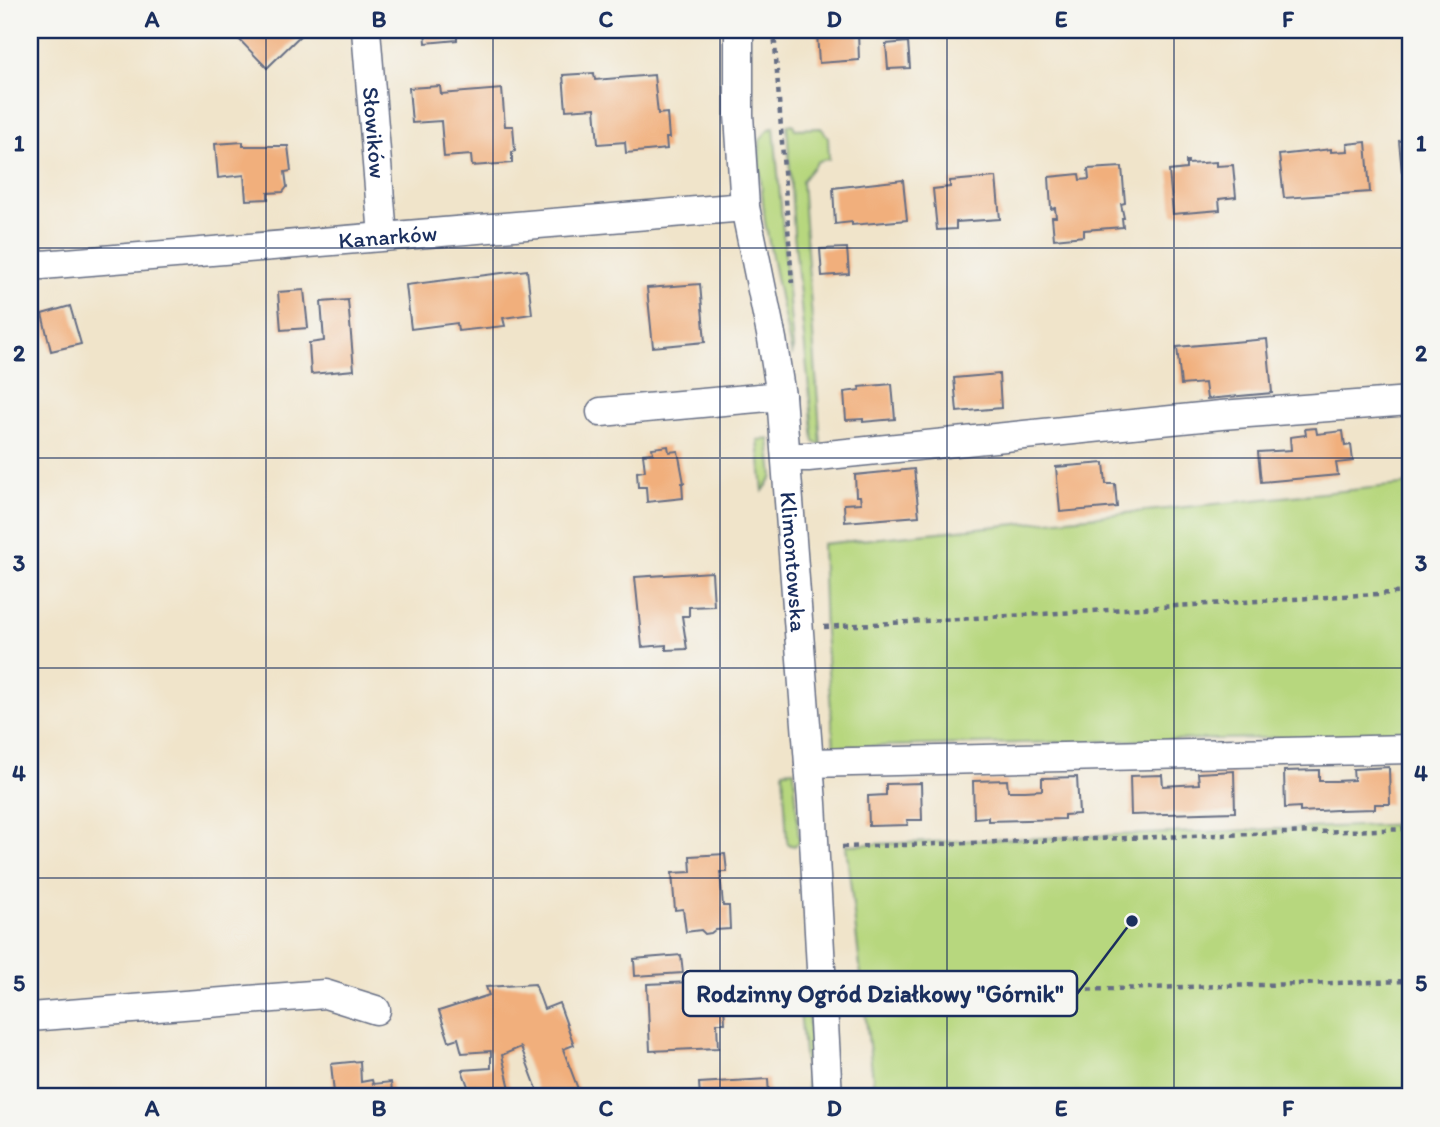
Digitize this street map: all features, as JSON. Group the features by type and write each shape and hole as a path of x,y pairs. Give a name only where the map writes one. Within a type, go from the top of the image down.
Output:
{"street":[{"name":"Słowików","path":"366,30 383,236"},
{"name":"Klimontowska","path":"738,30 739,115 745,207 782,396 809,763 828,1097"},
{"name":"Kanarków","path":"30,266 745,207"},
{"path":"601,412 782,396"},
{"path":"786,457 821,456 1221,415 1410,401"},
{"path":"809,763 1410,749"},
{"path":"30,1017 325,994 376,1010"}],"path":[{"path":"819,628 1410,592"},
{"path":"846,847 1410,829"},
{"path":"845,996 1410,981"}],"green space":[{"path":"793,124 795,129 821,128 828,137 829,159 818,161 802,181 821,445 814,442 794,233 787,125"},
{"path":"774,127 792,356 765,222 759,162 760,140"},
{"path":"769,439 773,477 763,491 758,440"},
{"path":"1410,484 1410,735 834,747 825,633 822,544"},
{"path":"794,770 799,842 794,846 788,844 787,840 783,771"},
{"path":"1410,824 1410,1097 875,1097 846,845"},
{"path":"807,976 812,1097 808,1097 797,978"}],"building":[{"path":"230,30 306,30 267,68"},
{"path":"425,30 457,30 457,40 426,43"},
{"path":"820,30 862,30 858,32 859,60 819,63 817,33"},
{"path":"921,30 952,30 952,36 922,39"},
{"path":"908,42 910,68 888,69 886,44"},
{"path":"594,73 595,80 654,75 658,114 667,113 667,149 626,153 625,142 598,144 595,108 566,110 563,75"},
{"path":"440,86 441,94 502,89 505,126 513,126 515,151 512,152 512,163 472,166 471,155 444,157 441,121 412,123 409,88"},
{"path":"1410,140 1410,171 1402,172 1399,141"},
{"path":"243,142 243,146 288,146 291,171 285,172 287,187 283,192 268,193 268,199 246,200 244,175 218,178 215,144"},
{"path":"1366,142 1370,192 1284,198 1279,155 1331,149 1331,152 1348,151 1347,144"},
{"path":"1186,161 1188,164 1216,162 1216,166 1233,165 1236,197 1219,199 1220,210 1173,214 1169,171 1186,169"},
{"path":"1122,167 1125,203 1121,204 1123,227 1084,230 1084,236 1054,239 1052,217 1056,217 1055,208 1051,209 1049,177 1079,174 1080,180 1089,179 1088,169"},
{"path":"996,177 1000,219 956,222 956,229 937,230 933,189 950,187 950,181"},
{"path":"903,180 907,220 835,224 833,188"},
{"path":"847,248 849,274 822,276 820,249"},
{"path":"527,270 532,314 503,318 505,326 458,331 457,323 411,329 406,285"},
{"path":"700,284 705,342 653,347 647,288"},
{"path":"304,290 308,328 281,330 278,292"},
{"path":"348,300 354,370 311,374 309,343 324,341 321,302"},
{"path":"70,306 81,344 51,351 42,314"},
{"path":"1267,339 1272,393 1207,399 1205,383 1181,385 1177,347"},
{"path":"999,374 1001,408 957,412 954,378"},
{"path":"892,384 895,419 863,422 863,419 846,420 844,392 860,390 859,387"},
{"path":"1316,428 1317,434 1343,431 1345,446 1351,445 1353,461 1336,463 1338,475 1261,482 1258,452 1291,450 1290,437 1306,435 1305,429"},
{"path":"668,446 669,452 678,451 684,483 683,498 647,502 646,487 638,487 637,472 645,471 643,454 653,453 652,448"},
{"path":"1104,463 1106,484 1115,484 1117,507 1060,512 1056,467"},
{"path":"914,469 919,516 845,522 844,504 861,503 860,496 856,496 855,475"},
{"path":"712,572 714,606 689,607 689,616 682,616 687,649 666,650 666,645 642,647 635,577"},
{"path":"1389,767 1390,804 1375,804 1375,809 1300,812 1300,807 1285,808 1284,771 1319,770 1319,781 1336,781 1354,780 1353,769"},
{"path":"1234,771 1235,812 1131,815 1130,776 1162,775 1163,786 1199,784 1198,773"},
{"path":"1077,777 1079,814 1064,815 1064,819 988,821 988,817 974,818 973,781 1007,780 1008,791 1025,791 1042,790 1042,778"},
{"path":"921,783 922,820 907,820 908,825 869,826 868,796 886,795 886,784"},
{"path":"725,854 727,872 720,872 723,906 729,906 730,929 705,934 701,930 686,932 683,909 675,910 672,873 691,872 690,856"},
{"path":"681,955 683,973 635,976 634,959"},
{"path":"714,981 715,1005 724,1005 725,1023 717,1023 718,1048 650,1051 647,984"},
{"path":"535,984 544,1009 559,1003 574,1045 563,1049 581,1097 540,1097 521,1047 502,1055 512,1097 472,1097 462,1070 491,1068 491,1051 462,1053 458,1038 449,1041 439,1011 489,995 486,987"},
{"path":"360,1061 361,1082 391,1082 392,1091 397,1097 341,1097 341,1092 334,1093 331,1064"},
{"path":"768,1079 769,1097 700,1097 699,1083"}],"place":[{"name":"Rodzinny Ogród Działkowy \"Górnik\"","path":"1132,921"}]}
